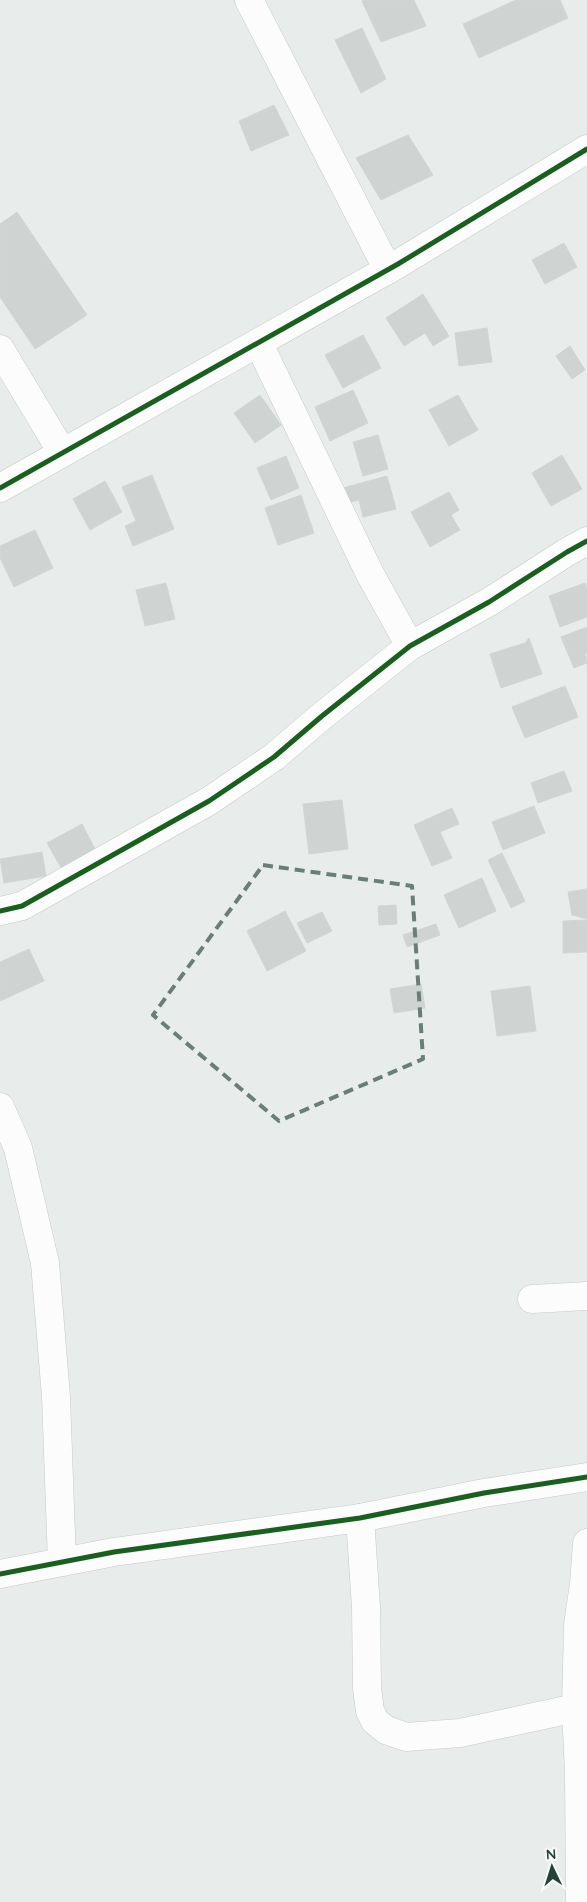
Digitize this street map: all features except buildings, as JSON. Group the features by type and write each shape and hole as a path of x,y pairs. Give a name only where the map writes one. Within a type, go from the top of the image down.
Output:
{"street":[{"path":"250,0 388,270"},
{"path":"0,488 388,270 587,149"},
{"path":"259,344 370,574 410,646"},
{"path":"0,348 62,452"},
{"path":"0,911 22,906 209,801 274,758 329,710 410,646 489,602 587,541"},
{"path":"0,1107 18,1148 45,1263 56,1397 62,1562"},
{"path":"532,1299 587,1296"},
{"path":"0,1574 114,1552 360,1518 484,1493 587,1477"},
{"path":"360,1518 366,1607 367,1688 370,1710 375,1721 386,1730 406,1736 460,1733 576,1708"},
{"path":"580,1902 579,1773 576,1708 578,1625 584,1584 587,1542"}],"highlighted area":[{"path":"263,865 412,886 423,1059 279,1121 153,1015"}],"cycle path":[{"path":"0,488 398,264 587,149"},
{"path":"0,911 22,906 209,801 274,757 410,646 489,602 587,541"},
{"path":"0,1574 114,1552 360,1518 484,1493 587,1477"}]}
